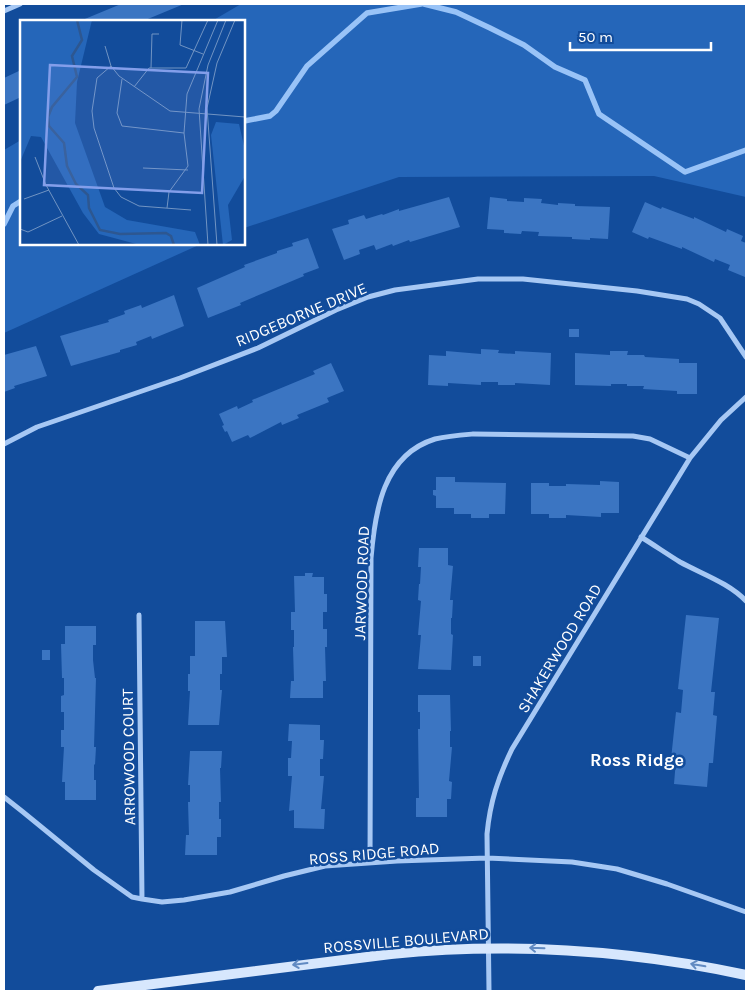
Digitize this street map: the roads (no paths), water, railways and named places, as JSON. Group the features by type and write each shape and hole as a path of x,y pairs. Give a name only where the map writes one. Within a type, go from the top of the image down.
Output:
{"main road":[{"name":"ROSSVILLE BOULEVARD","path":"98,991 381,955 431,950 488,948 563,949 608,953 673,961 746,975"}],"street":[{"path":"4,11 20,4"},
{"name":"RIDGEBORNE DRIVE","path":"4,444 37,428 180,378 258,348 309,322 368,297 395,290 478,279 532,280 637,291 687,299 699,304 720,318 746,357"},
{"name":"SHAKERWOOD ROAD","path":"488,991 487,858 489,809 495,789 512,749 690,458 721,420 746,397"},
{"name":"JARWOOD ROAD","path":"370,863 371,558 377,508 383,489 391,474 404,458 434,440 474,434 633,436 650,440 690,458"},
{"path":"641,537 680,562 741,596 746,601"},
{"name":"ARROWOOD COURT","path":"139,615 142,899"},
{"name":"ROSS RIDGE ROAD","path":"4,797 94,870 132,897 142,899 162,902 230,892 325,866 487,858 572,862 617,869 667,884 746,912"}],"waterway":[{"path":"245,121 270,116 276,111 307,66 367,13 421,4"},
{"path":"424,4 456,12 490,28 524,45 555,67 585,80 599,114 685,172 746,150"},
{"path":"4,224 13,206 20,202"}],"district":[{"name":"Ross Ridge","path":"637,760"}]}
